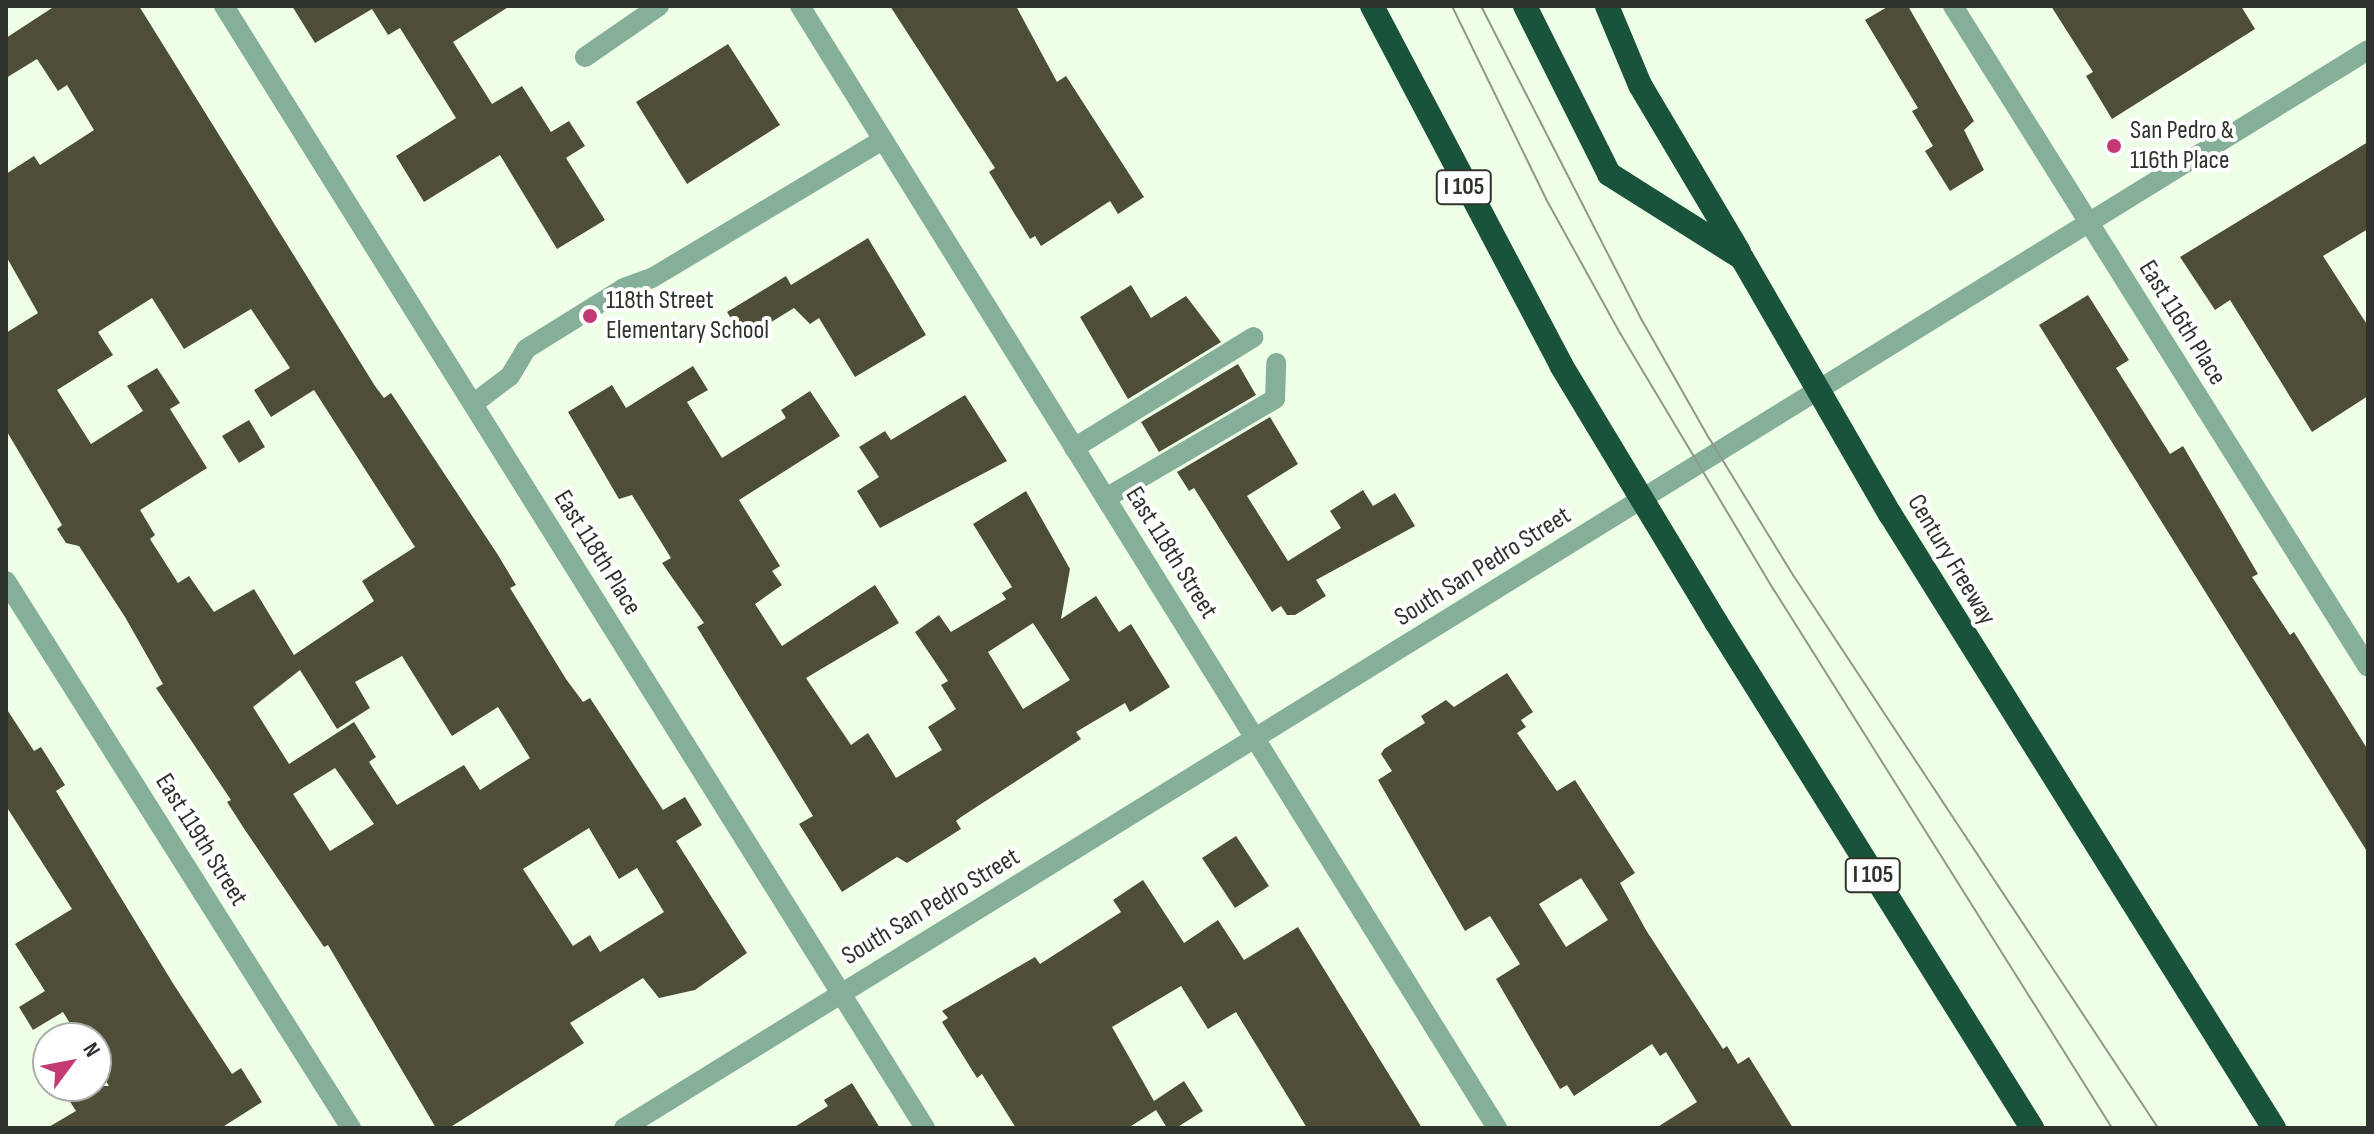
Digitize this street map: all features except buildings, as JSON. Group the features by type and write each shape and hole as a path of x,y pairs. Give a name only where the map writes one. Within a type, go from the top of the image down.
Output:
{"highway":[{"name":"I 105","path":"1372,6 1561,365 1716,622 2032,1128"},
{"path":"1525,6 1609,174 1742,258"},
{"name":"Century Freeway","path":"1607,6 1640,85 1890,514 2274,1128"}],"street":[{"name":"East 118th Place","path":"224,6 925,1128"},
{"path":"585,57 659,6"},
{"name":"East 118th Street","path":"800,6 1497,1128"},
{"name":"East 116th Place","path":"1953,6 2368,667"},
{"name":"South San Pedro Street","path":"624,1128 2090,226 2368,50"},
{"path":"473,404 510,376 526,349 624,288 652,278 883,140"},
{"path":"1074,448 1254,337"},
{"path":"1106,498 1275,399 1276,363"},
{"name":"East 119th Street","path":"6,581 351,1128"}],"tram line":[{"path":"1452,6 1546,199 1620,333 1774,590 2112,1128"},
{"path":"1481,6 1643,322 1709,438 1793,575 2158,1128"}],"place":[{"name":"San Pedro & 116th Place","path":"2114,146"},
{"name":"118th Street Elementary School","path":"590,316"}]}
